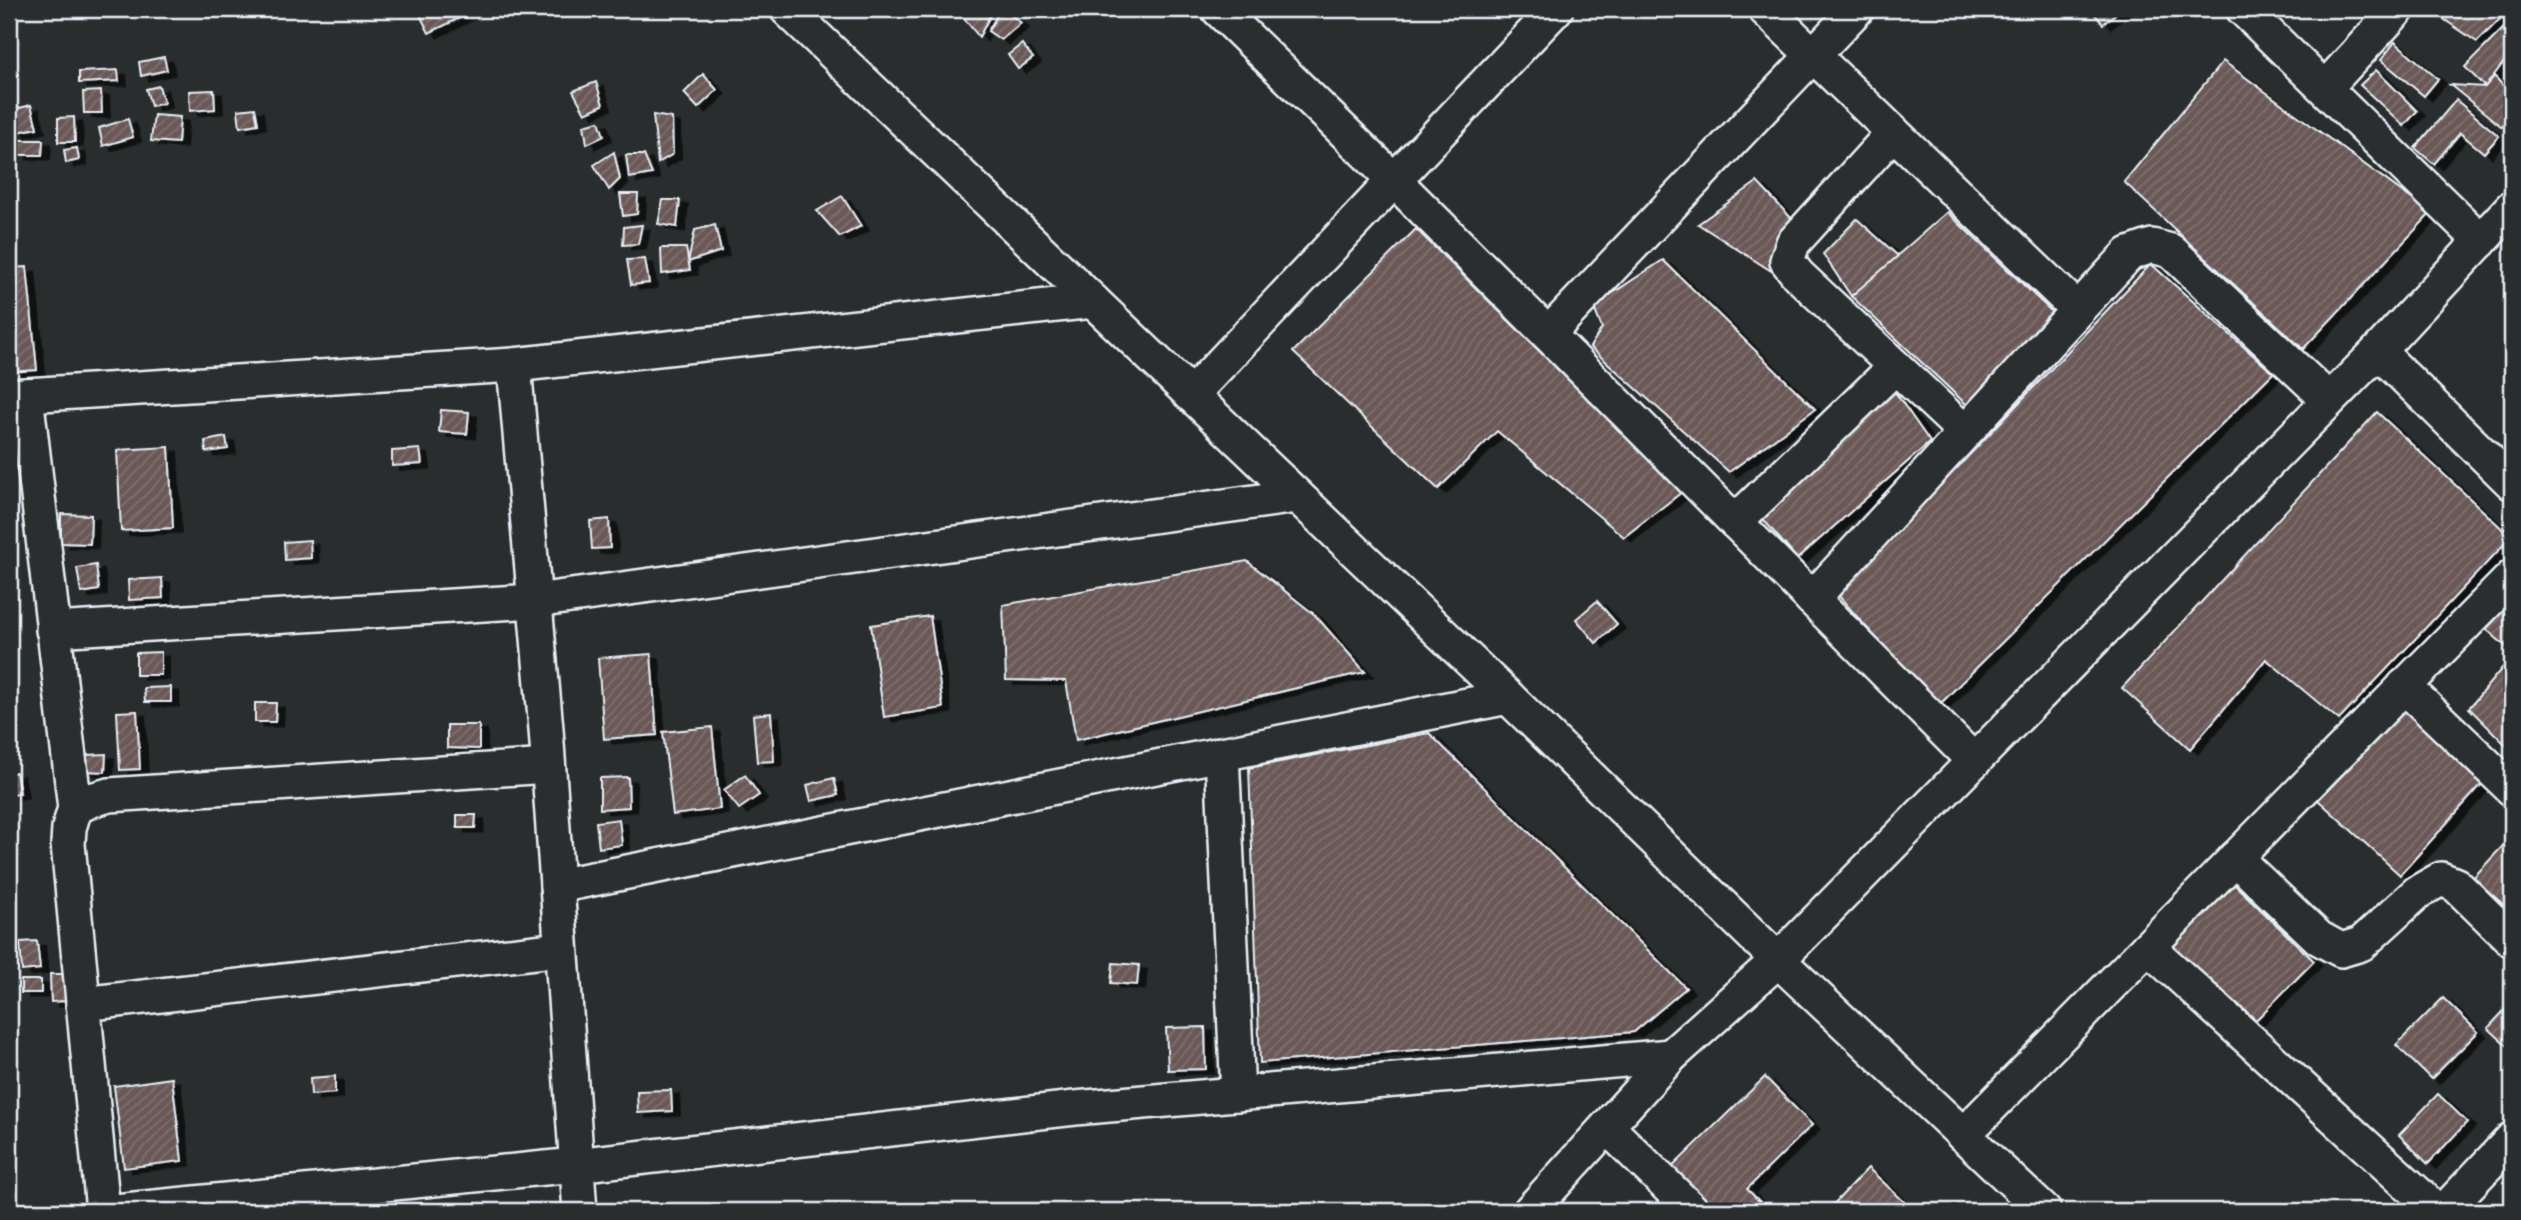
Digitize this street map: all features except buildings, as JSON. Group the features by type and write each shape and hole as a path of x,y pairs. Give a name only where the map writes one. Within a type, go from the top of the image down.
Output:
{"street":[{"path":"787,9 1508,696 1778,960 2044,1211"},
{"path":"1191,395 1556,9"},
{"path":"1765,9 2077,309"},
{"path":"1548,334 1857,9"},
{"path":"2325,88 2398,9"},
{"path":"2249,11 2481,241"},
{"path":"1230,13 1974,761"},
{"path":"1893,133 1793,243 1787,261 1798,275 1894,368 1965,432"},
{"path":"1530,1211 1671,1056 1778,960 2378,351 2512,207"},
{"path":"1812,599 2129,254 2152,247 2171,251 2329,400"},
{"path":"103,1211 68,845 69,828 75,808 53,630 17,396 514,365 1093,301"},
{"path":"2378,351 2512,483"},
{"path":"514,365 548,766 580,1211"},
{"path":"1735,522 1894,368"},
{"path":"53,630 535,601 1297,496"},
{"path":"1964,1135 2512,577"},
{"path":"2404,686 2512,789"},
{"path":"556,886 1508,696"},
{"path":"1223,754 1238,1094"},
{"path":"75,808 109,795 548,766"},
{"path":"2235,858 2319,938 2341,950 2361,944 2418,892 2441,879 2456,885 2512,940"},
{"path":"2148,947 2437,1211"},
{"path":"83,1004 561,949"},
{"path":"114,1211 250,1204 1075,1108 1671,1056"},
{"path":"1607,1127 1693,1211"},
{"path":"2444,1211 2512,1139"}]}
